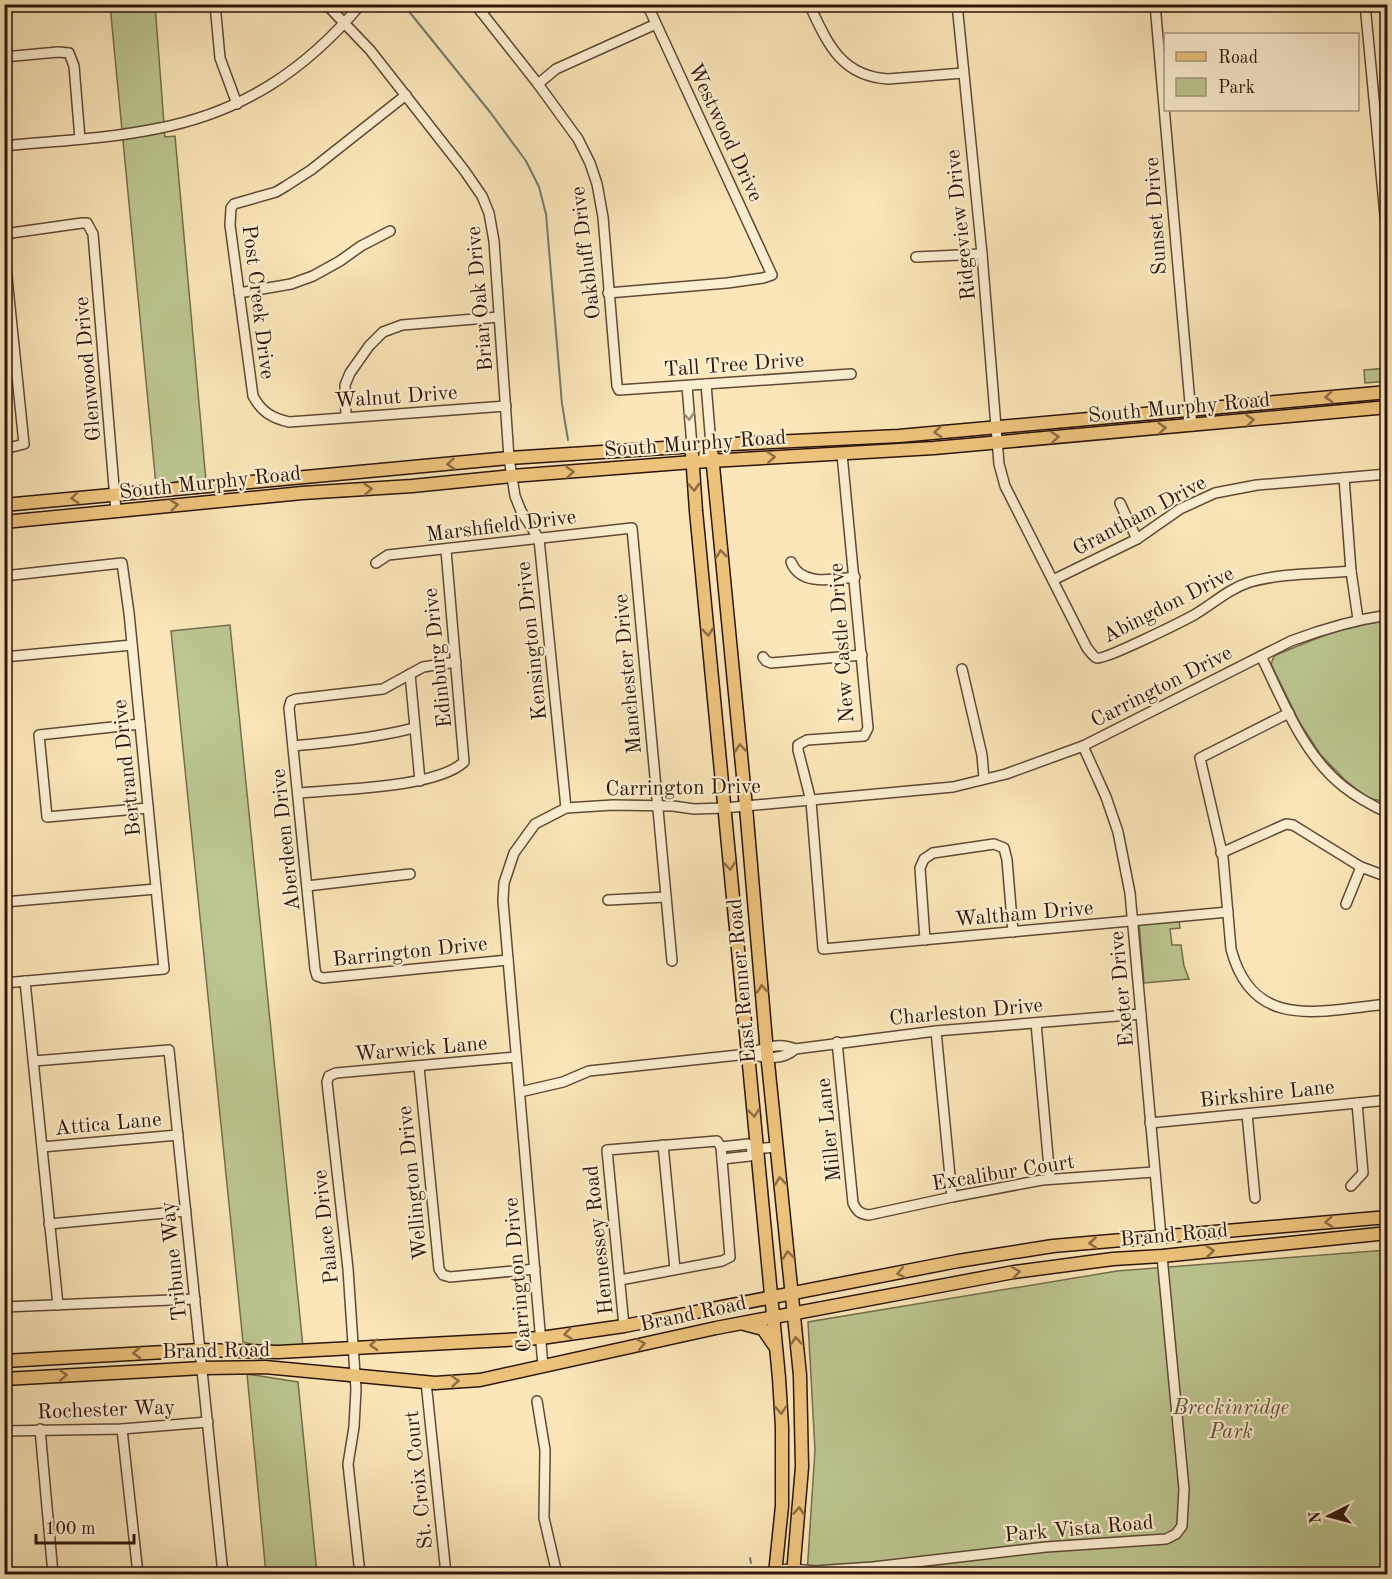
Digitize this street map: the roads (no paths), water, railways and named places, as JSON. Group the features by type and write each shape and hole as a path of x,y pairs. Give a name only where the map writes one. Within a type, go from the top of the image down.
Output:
{"main road":[{"name":"South Murphy Road","path":"4,505 509,458 899,436 1388,392"},
{"name":"South Murphy Road","path":"4,522 343,490 693,462 997,442 1388,407"},
{"name":"East Renner Road","path":"711,445 801,1405 802,1467 793,1572"},
{"name":"East Renner Road","path":"692,447 782,1427 782,1506 776,1572"},
{"path":"342,473 343,490"},
{"name":"Brand Road","path":"4,1361 201,1350 278,1352 352,1346 541,1338 624,1326 1053,1246 1388,1217"},
{"name":"Brand Road","path":"4,1379 203,1368 265,1367 426,1382 480,1380 793,1312 984,1278 1113,1259 1388,1233"},
{"path":"1161,1237 1162,1256"},
{"path":"979,1258 984,1278"},
{"path":"740,1323 764,1329 776,1352"}],"street":[{"path":"215,4 220,58 237,104"},
{"name":"Briar Oak Drive","path":"326,4 370,50 406,95 464,170 482,196 489,213 494,241 512,476"},
{"path":"4,146 142,132 207,116 237,104 289,74 312,56 344,25 361,4"},
{"path":"478,8 492,4"},
{"name":"Westwood Drive","path":"608,293 727,283 772,275 647,4"},
{"path":"809,4 832,51 846,64 861,73 888,79 963,73"},
{"name":"Ridgeview Drive","path":"957,4 982,254 997,442"},
{"name":"Sunset Drive","path":"1155,4 1164,105"},
{"path":"1365,4 1388,247"},
{"name":"Oakbluff Drive","path":"478,8 538,84 578,139 590,162 603,216 608,293 619,390"},
{"path":"538,84 556,69 657,24"},
{"path":"4,57 69,53 74,66 80,139"},
{"name":"Post Creek Drive","path":"288,422 265,413 252,396 230,212 234,204 276,192 311,170 406,95"},
{"name":"Sunset Drive","path":"1165,111 1192,426"},
{"name":"Glenwood Drive","path":"4,234 82,223 87,223 93,234 116,511"},
{"path":"239,293 291,284 314,276 361,246 390,231"},
{"path":"4,248 24,435 24,444 4,449"},
{"path":"916,256 982,254"},
{"path":"346,417 345,385 350,373 369,346 383,332 402,325 499,317"},
{"name":"Tall Tree Drive","path":"619,390 851,374"},
{"name":"East Renner Road","path":"706,384 711,445"},
{"name":"East Renner Road","path":"687,386 692,447"},
{"name":"Walnut Drive","path":"288,422 506,406"},
{"name":"Abingdon Drive","path":"997,442 999,464 1005,486 1087,648 1095,657 1099,658 1180,623 1226,593 1250,582 1278,576 1351,572"},
{"name":"New Castle Drive","path":"823,950 811,801 798,745 807,740 864,735 868,728 842,454"},
{"name":"Grantham Drive","path":"1053,580 1137,539 1180,509 1215,493 1257,485 1388,474"},
{"name":"Kensington Drive","path":"512,476 515,496 521,511 539,539 566,808"},
{"path":"1344,478 1351,572 1358,619"},
{"path":"1120,503 1137,539"},
{"name":"Marshfield Drive","path":"376,563 388,555 632,528"},
{"name":"Manchester Drive","path":"632,528 672,961"},
{"name":"Edinburg Drive","path":"420,781 458,768 464,762 446,550"},
{"path":"791,562 798,574 811,579 855,577"},
{"name":"Bertrand Drive","path":"4,576 122,563 164,969 25,981"},
{"name":"Carrington Drive","path":"543,1366 503,892 513,853 535,824 566,808 614,805 657,805 694,809 746,807 954,787 1016,770 1083,746 1260,656 1317,631 1358,619 1388,615"},
{"path":"4,657 132,645"},
{"path":"763,657 766,662 771,663 862,655"},
{"path":"1260,656 1289,714 1309,748 1324,767 1343,786 1388,813"},
{"path":"298,793 420,781 410,674 433,664 456,662"},
{"path":"962,669 982,755 984,779"},
{"name":"Aberdeen Drive","path":"317,976 289,708 291,701 383,688 410,674"},
{"path":"1289,714 1200,758 1223,857 1235,963 1242,978 1253,992 1270,1004 1290,1011 1388,1004"},
{"path":"140,724 39,735 47,817 148,808"},
{"path":"293,746 363,739 414,728"},
{"name":"Exeter Drive","path":"1083,746 1106,796 1118,832 1127,873 1161,1237"},
{"path":"1221,853 1286,824 1293,825 1361,867 1388,877"},
{"path":"925,940 920,868 924,859 933,853 994,844 1004,848 1007,860 1013,932"},
{"path":"1346,904 1361,867"},
{"path":"307,886 410,874"},
{"path":"4,902 156,889"},
{"path":"608,900 666,897"},
{"name":"Waltham Drive","path":"823,950 1228,912"},
{"name":"Barrington Drive","path":"317,976 323,978 508,960"},
{"path":"4,983 25,981 58,1305"},
{"name":"Charleston Drive","path":"520,1092 563,1082 589,1071 748,1054 790,1054 795,1048 936,1031 1141,1014"},
{"path":"1036,1023 1050,1179"},
{"path":"936,1031 952,1197"},
{"name":"Miller Lane","path":"837,1042 853,1203 858,1212"},
{"name":"Tribune Way","path":"34,1061 169,1050 223,1575"},
{"name":"Warwick Lane","path":"329,1076 336,1073 516,1057"},
{"name":"Wellington Drive","path":"419,1067 439,1269 443,1275 450,1277 535,1269"},
{"name":"Palace Drive","path":"329,1076 327,1082 348,1269 356,1389 354,1427 348,1464 360,1575"},
{"name":"Birkshire Lane","path":"1150,1123 1388,1100"},
{"path":"1351,1186 1363,1173 1357,1102"},
{"path":"1247,1114 1255,1198"},
{"name":"Attica Lane","path":"42,1147 178,1135"},
{"path":"675,1269 663,1145 711,1140 720,1144 748,1144 755,1149 777,1147"},
{"path":"620,1280 728,1259 731,1251 720,1144"},
{"name":"Hennessey Road","path":"624,1326 607,1150 663,1145"},
{"path":"722,1159 750,1156 755,1149"},
{"name":"Excalibur Court","path":"858,1212 870,1215 1050,1179 1155,1172"},
{"path":"49,1224 186,1211"},
{"name":"Park Vista Road","path":"776,1572 873,1567 1046,1547 1166,1539 1176,1534 1182,1526 1184,1482 1162,1256"},
{"path":"4,1307 195,1299"},
{"name":"St. Croix Court","path":"426,1382 446,1575"},
{"path":"537,1401 545,1450 544,1518 557,1575"},
{"name":"Rochester Way","path":"4,1431 122,1429 208,1422"},
{"path":"40,1429 53,1575"},
{"path":"122,1429 138,1575"}],"waterway":[{"path":"403,4 490,112 526,161 539,187 546,214 562,404 568,440"},
{"path":"750,1558 751,1563"}],"park label":[{"name":"Breckinridge Park","path":"1231,1419"}]}
